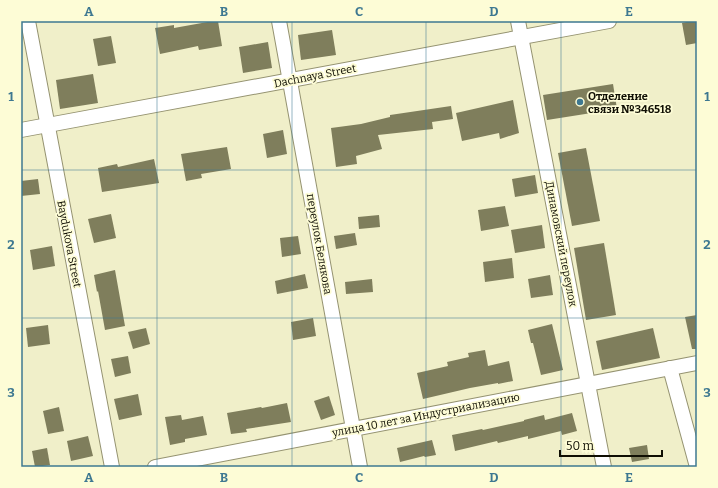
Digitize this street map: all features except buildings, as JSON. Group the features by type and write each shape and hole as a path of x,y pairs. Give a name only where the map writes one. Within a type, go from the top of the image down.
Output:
{"street":[{"name":"Baydukova Street","path":"28,21 112,467"},
{"name":"переулок Белякова","path":"278,21 360,467"},
{"name":"Динамовский переулок","path":"518,21 604,467"},
{"name":"Dachnaya Street","path":"21,130 521,36 609,21"},
{"name":"улица 10 лет за Индустриализацию","path":"155,467 697,363"},
{"path":"670,368 697,467"}],"place":[{"name":"Отделение связи №346518","path":"580,102"}]}
